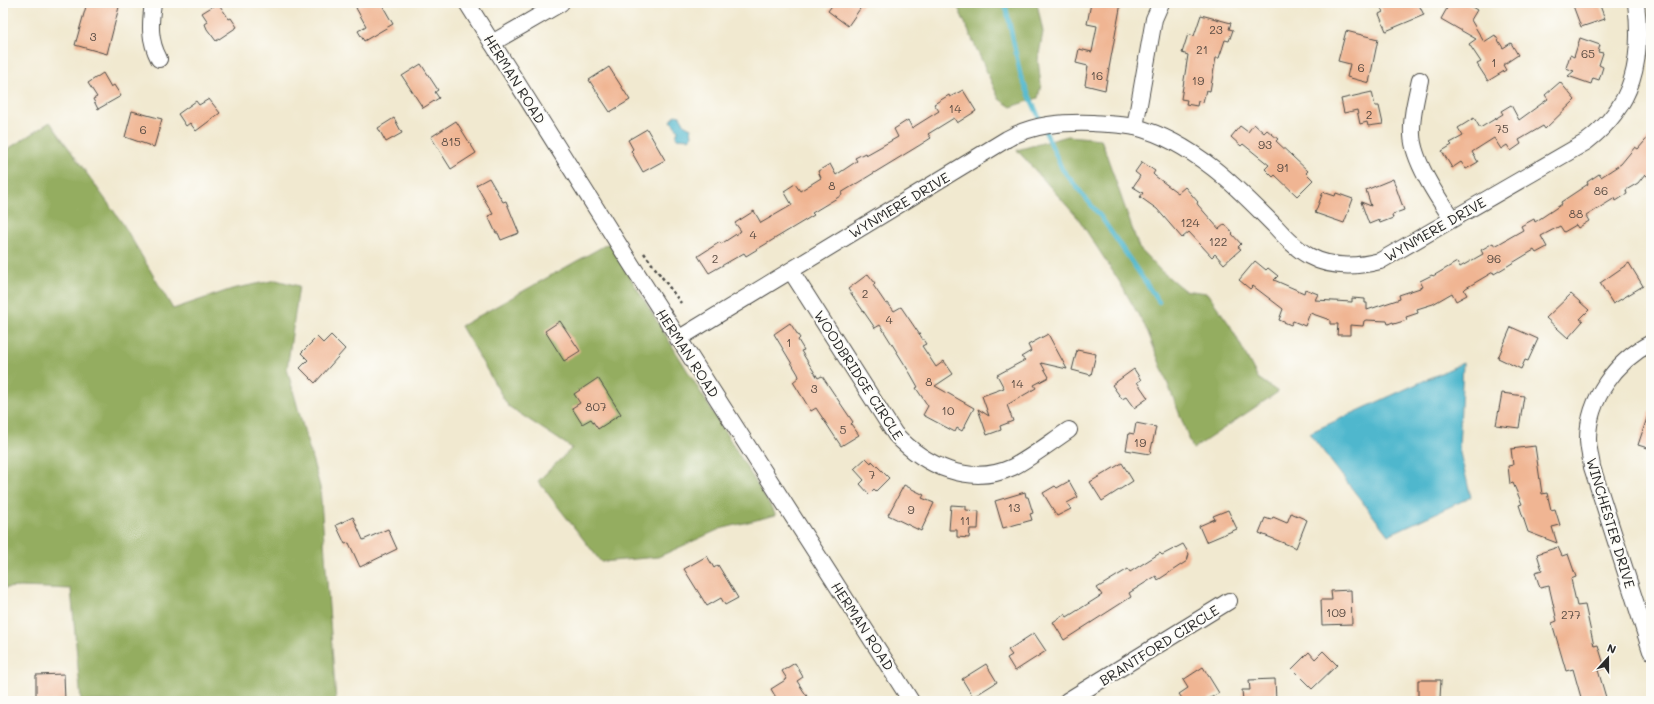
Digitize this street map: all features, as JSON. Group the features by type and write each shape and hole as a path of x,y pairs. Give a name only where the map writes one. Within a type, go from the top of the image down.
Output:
{"street":[{"path":"153,3 150,30 153,47 159,59"},
{"name":"HERMAN ROAD","path":"467,3 678,339 911,701"},
{"path":"492,43 561,3"},
{"path":"1134,127 1154,19 1161,3"},
{"name":"WYNMERE DRIVE","path":"678,339 1007,139 1042,126 1087,123 1134,127 1171,141 1213,168 1293,244 1310,257 1337,265 1351,266 1380,261 1586,142 1600,131 1619,108 1634,76 1639,41 1636,3"},
{"path":"1420,80 1413,116 1412,136 1414,151 1442,204 1452,219"},
{"name":"WOODBRIDGE CIRCLE","path":"791,271 895,434 906,446 928,462 943,469 960,473 978,475 994,472 1012,467 1069,430"},
{"name":"WINCHESTER DRIVE","path":"1651,344 1629,358 1611,376 1598,396 1591,417 1588,439 1592,467 1651,651"},
{"name":"BRANTFORD CIRCLE","path":"1067,701 1229,601"}],"path":[{"path":"643,252 681,303"}],"green space":[{"path":"956,3 1037,3 1043,32 1038,60 1041,85 1038,98 1011,107 999,99"},
{"path":"50,122 123,224 173,309 232,289 276,280 299,286 287,369 320,487 336,701 81,701 71,589 21,587 3,588 3,152"},
{"path":"1068,136 1101,139 1139,248 1161,271 1184,290 1207,293 1230,325 1258,378 1278,392 1193,449 1147,330 1119,281 1078,218 1017,150"},
{"path":"609,243 776,515 720,529 658,557 601,562 538,481 572,448 508,406 461,326"}],"water":[{"path":"675,115 680,116 685,125 691,128 692,136 689,139 676,138 678,130 671,121"},
{"path":"1463,363 1459,449 1471,497 1388,535 1309,433"}],"building":[{"path":"87,3 120,3 107,54 75,45"},
{"path":"218,3 229,19 231,18 237,27 216,41 207,29 205,24 208,22 202,13"},
{"path":"364,3 381,3 393,24 364,41 358,31 366,26 356,8"},
{"path":"834,3 864,3 848,26 828,11"},
{"path":"1091,3 1121,3 1105,90 1085,85 1088,66 1076,63 1079,49 1092,52 1097,26 1087,24"},
{"path":"1379,3 1418,3 1424,15 1386,31 1379,14 1383,12"},
{"path":"1450,3 1465,3 1477,10 1471,20 1484,42 1495,35 1503,48 1511,43 1518,55 1503,65 1506,70 1488,81 1477,64 1481,62 1469,44 1476,39 1441,19"},
{"path":"1572,3 1599,3 1605,19 1581,27"},
{"path":"1201,15 1231,23 1229,29 1233,30 1229,41 1225,40 1219,58 1216,58 1210,91 1206,90 1203,102 1198,101 1197,106 1186,104 1187,100 1181,99 1188,55 1182,53 1188,34 1194,36"},
{"path":"1346,31 1378,39 1369,83 1347,77 1350,64 1338,61"},
{"path":"1580,38 1600,45 1598,52 1603,53 1599,65 1603,67 1599,80 1593,78 1591,84 1568,76 1574,71 1566,68 1570,55 1574,57"},
{"path":"421,64 438,90 435,92 439,98 423,108 402,76"},
{"path":"609,67 630,100 610,112 589,80"},
{"path":"103,73 111,87 114,85 121,96 98,109 93,99 97,97 88,83"},
{"path":"1560,82 1575,100 1545,129 1543,126 1519,140 1521,144 1511,151 1507,145 1501,149 1494,138 1472,152 1478,162 1466,169 1461,162 1452,168 1442,151 1452,145 1450,143 1463,136 1458,128 1474,118 1480,128 1503,114 1501,111 1511,105 1519,120 1548,99 1545,95"},
{"path":"963,90 976,111 957,123 954,118 928,134 931,138 841,193 842,195 812,213 814,215 746,256 744,253 709,273 698,256 741,231 735,223 754,211 761,223 792,205 784,191 795,184 800,191 821,178 818,171 830,164 836,175 857,161 855,158 865,153 866,155 898,137 894,129 908,120 912,128 939,111 934,104 949,95 950,97"},
{"path":"1372,92 1375,106 1379,106 1383,124 1368,126 1367,122 1360,124 1357,110 1344,113 1341,99"},
{"path":"209,99 220,113 196,131 190,123 186,126 178,114 196,101 199,105"},
{"path":"132,111 162,119 154,147 125,137"},
{"path":"394,118 402,133 386,142 378,128"},
{"path":"456,121 476,153 451,169 431,137"},
{"path":"1254,124 1264,133 1267,130 1278,139 1276,141 1308,171 1306,173 1313,180 1297,196 1275,175 1273,177 1265,169 1269,165 1243,144 1241,146 1231,137 1240,126 1248,132"},
{"path":"647,129 665,160 643,172 631,151 633,149 628,140"},
{"path":"1651,134 1651,180 1645,174 1638,183 1626,190 1627,194 1616,201 1615,198 1586,216 1589,221 1578,228 1576,225 1564,232 1560,226 1541,236 1547,247 1536,253 1534,250 1494,274 1493,272 1466,288 1464,290 1467,295 1456,301 1452,293 1433,304 1417,309 1418,313 1406,317 1407,320 1394,324 1393,322 1388,324 1387,321 1366,320 1364,321 1363,326 1350,325 1350,335 1337,335 1338,324 1330,324 1330,320 1310,313 1305,326 1293,321 1291,325 1279,320 1283,309 1253,286 1250,289 1239,280 1255,261 1266,270 1268,268 1278,276 1274,280 1304,293 1305,289 1318,294 1315,300 1352,302 1352,298 1365,299 1365,303 1367,303 1367,310 1400,299 1399,295 1423,287 1420,281 1432,275 1433,276 1457,262 1460,267 1483,254 1481,250 1493,243 1495,246 1523,230 1521,226 1534,219 1535,222 1588,184 1587,182 1599,174 1601,177 1621,164 1635,147 1638,149"},
{"path":"1142,162 1155,171 1153,174 1155,176 1178,193 1185,187 1198,202 1198,205 1219,229 1225,224 1241,244 1238,247 1241,249 1224,264 1215,254 1212,257 1189,232 1182,238 1157,209 1140,197 1143,193 1133,187 1140,176 1135,172"},
{"path":"489,178 503,202 506,201 519,233 501,240 488,216 493,214 476,185"},
{"path":"1393,179 1404,210 1393,214 1395,214 1392,215 1393,218 1380,223 1379,220 1369,224 1361,202 1371,206 1366,190"},
{"path":"1323,192 1335,196 1336,193 1353,199 1344,223 1315,213"},
{"path":"1629,263 1643,286 1613,304 1600,283"},
{"path":"868,274 875,283 873,285 886,304 888,303 894,311 901,307 926,344 922,346 936,367 944,361 953,374 935,386 974,408 962,431 957,428 955,432 923,415 928,406 916,388 918,387 910,373 880,325 875,328 848,289"},
{"path":"1571,294 1589,310 1580,319 1583,321 1568,338 1546,318"},
{"path":"560,321 580,351 564,361 545,331"},
{"path":"790,323 800,338 798,340 804,350 801,351 818,378 822,376 853,422 851,424 859,435 841,446 816,408 811,411 793,382 799,377 798,374 774,334"},
{"path":"1511,327 1538,339 1528,361 1525,360 1521,369 1498,358"},
{"path":"1048,334 1067,369 1041,363 1049,377 1034,385 1036,388 1007,405 1013,421 1000,426 1001,430 987,435 978,409 989,416 982,396 1004,388 997,375 1025,360 1021,357 1031,351 1028,345"},
{"path":"331,335 345,349 315,383 300,368 308,360 301,353 317,337 323,343"},
{"path":"1077,350 1096,354 1091,375 1072,370"},
{"path":"1134,369 1141,380 1137,382 1148,398 1134,408 1126,397 1122,399 1112,385"},
{"path":"598,378 621,414 598,429 591,419 582,424 572,408 580,403 574,394"},
{"path":"1502,393 1524,396 1519,428 1496,425"},
{"path":"1649,412 1651,412 1651,449 1638,445"},
{"path":"1136,423 1156,427 1150,454 1126,450 1129,433 1134,434"},
{"path":"1535,446 1542,494 1547,493 1551,510 1555,509 1560,525 1552,527 1557,543 1528,532 1519,505 1522,504 1513,483 1510,484 1508,466 1513,465 1511,449"},
{"path":"866,458 871,463 872,461 889,478 876,491 874,489 869,494 860,484 864,480 854,469"},
{"path":"1122,463 1133,481 1102,501 1090,482"},
{"path":"1069,481 1078,497 1067,503 1071,509 1057,516 1043,493 1055,486 1057,488"},
{"path":"904,485 924,495 922,498 934,503 921,531 888,515"},
{"path":"1025,492 1033,513 1030,514 1032,520 1003,528 995,501"},
{"path":"951,505 966,506 966,510 979,511 978,529 970,529 969,538 957,537 957,530 949,530"},
{"path":"1228,510 1237,529 1206,542 1199,526 1215,519 1213,516"},
{"path":"1291,513 1307,520 1296,548 1259,533 1265,518 1271,520 1273,517 1287,523"},
{"path":"353,517 363,540 388,529 397,549 360,567 349,543 345,544 336,525"},
{"path":"1183,544 1189,554 1187,561 1158,580 1156,576 1129,593 1131,597 1064,640 1053,622 1065,614 1067,617 1102,595 1097,588 1128,569 1130,572 1160,553 1162,555"},
{"path":"1558,547 1562,556 1568,554 1576,577 1571,579 1577,606 1585,605 1594,646 1598,645 1605,668 1598,670 1607,701 1582,701 1573,669 1566,671 1552,623 1557,621 1549,586 1540,588 1535,572 1542,570 1537,554"},
{"path":"707,556 714,568 718,565 738,598 725,605 721,598 707,606 684,569"},
{"path":"1351,590 1352,624 1322,625 1321,600 1332,600 1331,591"},
{"path":"1034,633 1046,651 1015,671 1007,658 1012,655 1008,650"},
{"path":"1323,651 1337,665 1312,689 1292,669 1309,652 1315,659"},
{"path":"795,663 803,677 797,681 810,701 778,701 771,689 787,679 782,671"},
{"path":"986,664 997,682 973,697 962,679"},
{"path":"1203,667 1219,693 1205,701 1184,701 1179,694 1188,688 1183,680"},
{"path":"64,674 65,701 36,701 36,675"},
{"path":"1275,679 1276,701 1243,701 1242,690 1250,690 1249,680"},
{"path":"1418,680 1441,680 1440,698 1418,698"}],"waterway":[{"path":"1005,3 1021,77 1062,169 1101,217 1159,302"}]}
